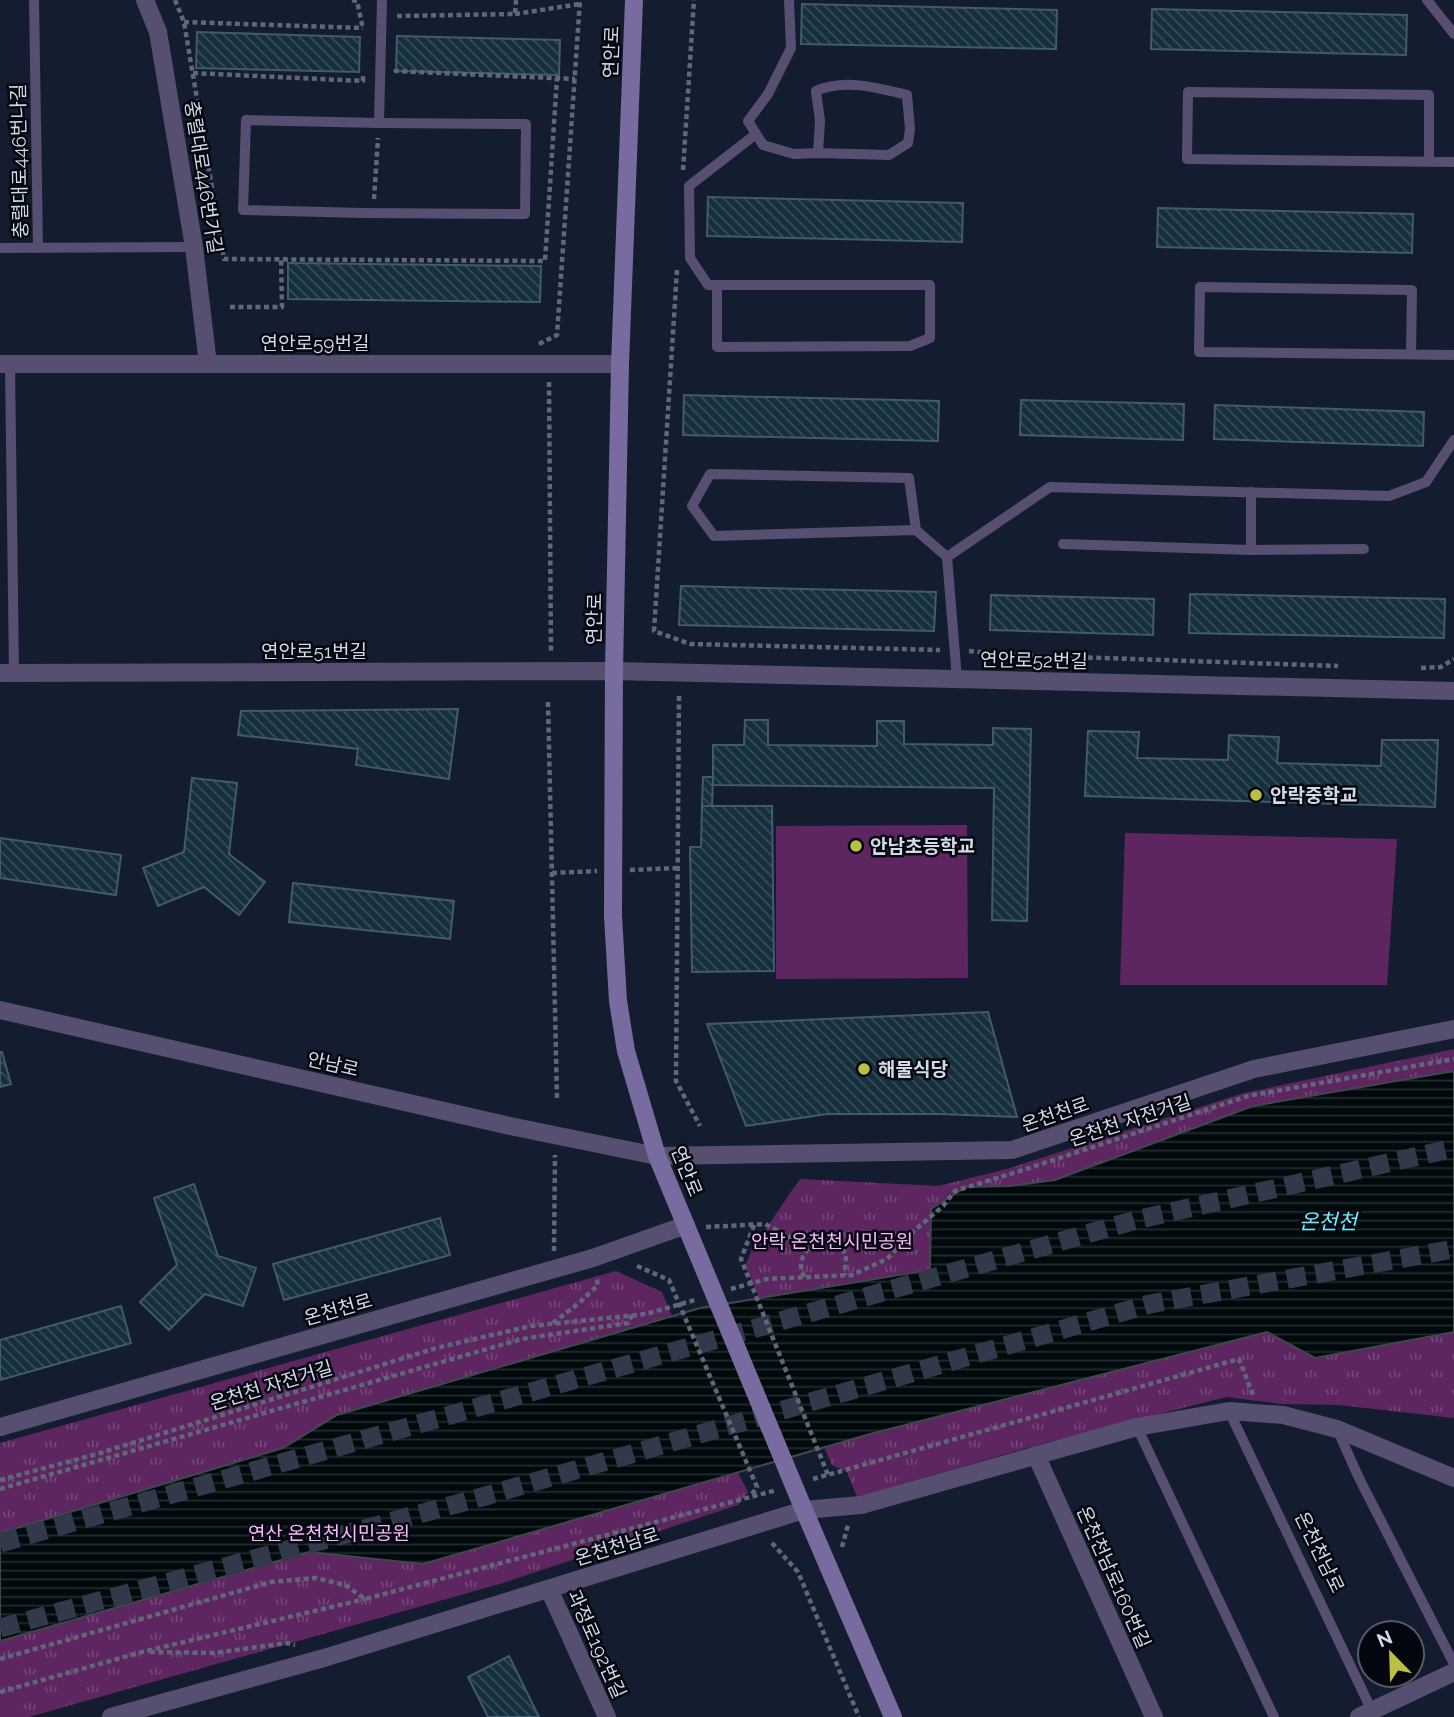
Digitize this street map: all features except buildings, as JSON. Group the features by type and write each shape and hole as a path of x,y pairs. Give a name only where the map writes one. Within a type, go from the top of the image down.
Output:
{"main road":[{"name":"연안로","path":"635,0 620,364 614,671 613,916 618,1001 626,1051 657,1156 804,1510"},
{"path":"804,1510 893,1717"}],"street":[{"name":"충렬대로446번가길","path":"145,0 158,32 194,247 208,364"},
{"name":"연안로59번길","path":"5,364 620,364"},
{"name":"연안로51번길","path":"7,673 614,671"},
{"name":"연안로52번길","path":"614,671 1454,691"},
{"name":"안남로","path":"0,1010 496,1123 657,1156"},
{"name":"온천천로","path":"657,1156 1012,1150 1254,1069 1454,1029"},
{"name":"온천천로","path":"0,1427 593,1258 687,1226"},
{"name":"온천천남로","path":"111,1717 324,1658 804,1510 861,1505 1137,1427 1229,1411 1283,1415 1337,1429 1454,1478"},
{"name":"온천천남로160번길","path":"1037,1455 1154,1717"},
{"name":"과정로192번길","path":"549,1589 607,1717"},
{"path":"1366,1714 1454,1672"}],"lane":[{"name":"충렬대로446번나길","path":"34,0 38,248 194,247"},
{"path":"379,123 382,0"},
{"path":"789,0 791,48 768,94 748,121 763,145 794,153 889,155 908,143 910,129 907,95 868,86 829,85 816,91 820,121 818,153"},
{"path":"1427,0 1454,34"},
{"path":"1429,161 1429,95 1188,92 1187,159 1454,162"},
{"path":"246,120 526,124 525,214 373,214 243,210 246,120"},
{"path":"717,285 717,347 910,346 929,338 930,285 717,285 708,285 690,258 689,186 756,134"},
{"path":"0,248 38,248"},
{"path":"1411,354 1412,290 1200,288 1199,352 1454,355"},
{"name":"연안로59번길","path":"5,364 12,528"},
{"path":"947,557 1050,487 1389,496 1426,482 1454,440"},
{"path":"916,530 714,536 692,506 710,474 909,478 916,530 947,557 957,679"},
{"path":"1251,492 1251,551"},
{"name":"연안로51번길","path":"7,673 12,528"},
{"path":"1063,544 1251,551 1364,549"},
{"name":"온천천남로","path":"1229,1411 1366,1714"},
{"path":"1137,1427 1274,1717"},
{"path":"1337,1429 1359,1478 1454,1664"}],"path":[{"path":"175,0 184,22 363,27"},
{"path":"352,0 357,1 363,41"},
{"path":"515,14 516,0"},
{"path":"683,178 694,0"},
{"path":"397,16 515,14 580,2 557,335"},
{"path":"394,58 396,71 575,79"},
{"path":"193,74 363,81 363,68"},
{"path":"373,214 379,123"},
{"path":"230,307 282,307 281,260"},
{"path":"678,260 654,631 690,644 955,650 1014,655 1350,666"},
{"path":"549,381 551,661"},
{"path":"1418,668 1441,667 1454,659"},
{"path":"679,696 676,1081 700,1126"},
{"path":"548,702 557,1098"},
{"name":"온천천 자전거길","path":"727,1290 767,1279 852,1275 887,1259 943,1206 955,1191 1248,1096 1454,1059"},
{"path":"554,1252 555,1151"},
{"path":"687,1226 765,1224 798,1241 806,1251"},
{"path":"754,1225 741,1259 828,1475"},
{"path":"804,1277 801,1265 806,1251 817,1243 828,1242 838,1245 846,1254 845,1275"},
{"name":"온천천 자전거길","path":"552,1324 598,1285 593,1258"},
{"path":"637,1266 669,1280 757,1487 750,1497"},
{"name":"온천천 자전거길","path":"0,1480 97,1454 436,1348 531,1326 646,1314 700,1298"},
{"path":"0,1489 522,1339 628,1323 632,1315"},
{"path":"0,1692 142,1652 365,1599 750,1497 792,1481 828,1475 1239,1359 1253,1396"},
{"path":"772,1543 798,1572 859,1717"},
{"path":"0,1659 271,1582 316,1578 345,1585 365,1599"},
{"path":"142,1652 214,1653 288,1643 311,1649 324,1658"}],"green space":[{"path":"967,825 968,978 776,979 776,826"},
{"path":"1125,833 1397,839 1387,985 1120,985"},
{"name":"안락 온천천시민공원","path":"1454,1049 1454,1104 943,1282 767,1313 745,1267 752,1249 800,1179 938,1186 1007,1169 1244,1093"},
{"name":"연산 온천천시민공원","path":"616,1271 662,1292 731,1459 748,1492 738,1505 503,1583 29,1717 0,1717 0,1443"},
{"path":"1454,1273 1454,1418 1339,1405 1281,1404 1226,1397 1034,1446 857,1497 847,1472 832,1465 818,1433"}],"water":[{"name":"온천천","path":"1454,1071 1454,1332 1315,1358 1267,1332 870,1434 423,1564 309,1552 0,1641 0,1533 283,1448 337,1415 700,1308 930,1270 931,1209 966,1187 1010,1186 1055,1180 1253,1106"}],"tunnel":[{"path":"0,1543 1136,1220 1454,1148"},
{"path":"0,1628 482,1497 1150,1304 1454,1249"}],"place":[{"name":"안락중학교","path":"1256,795"},
{"name":"안남초등학교","path":"856,846"},
{"name":"해물식당","path":"864,1069"}]}
